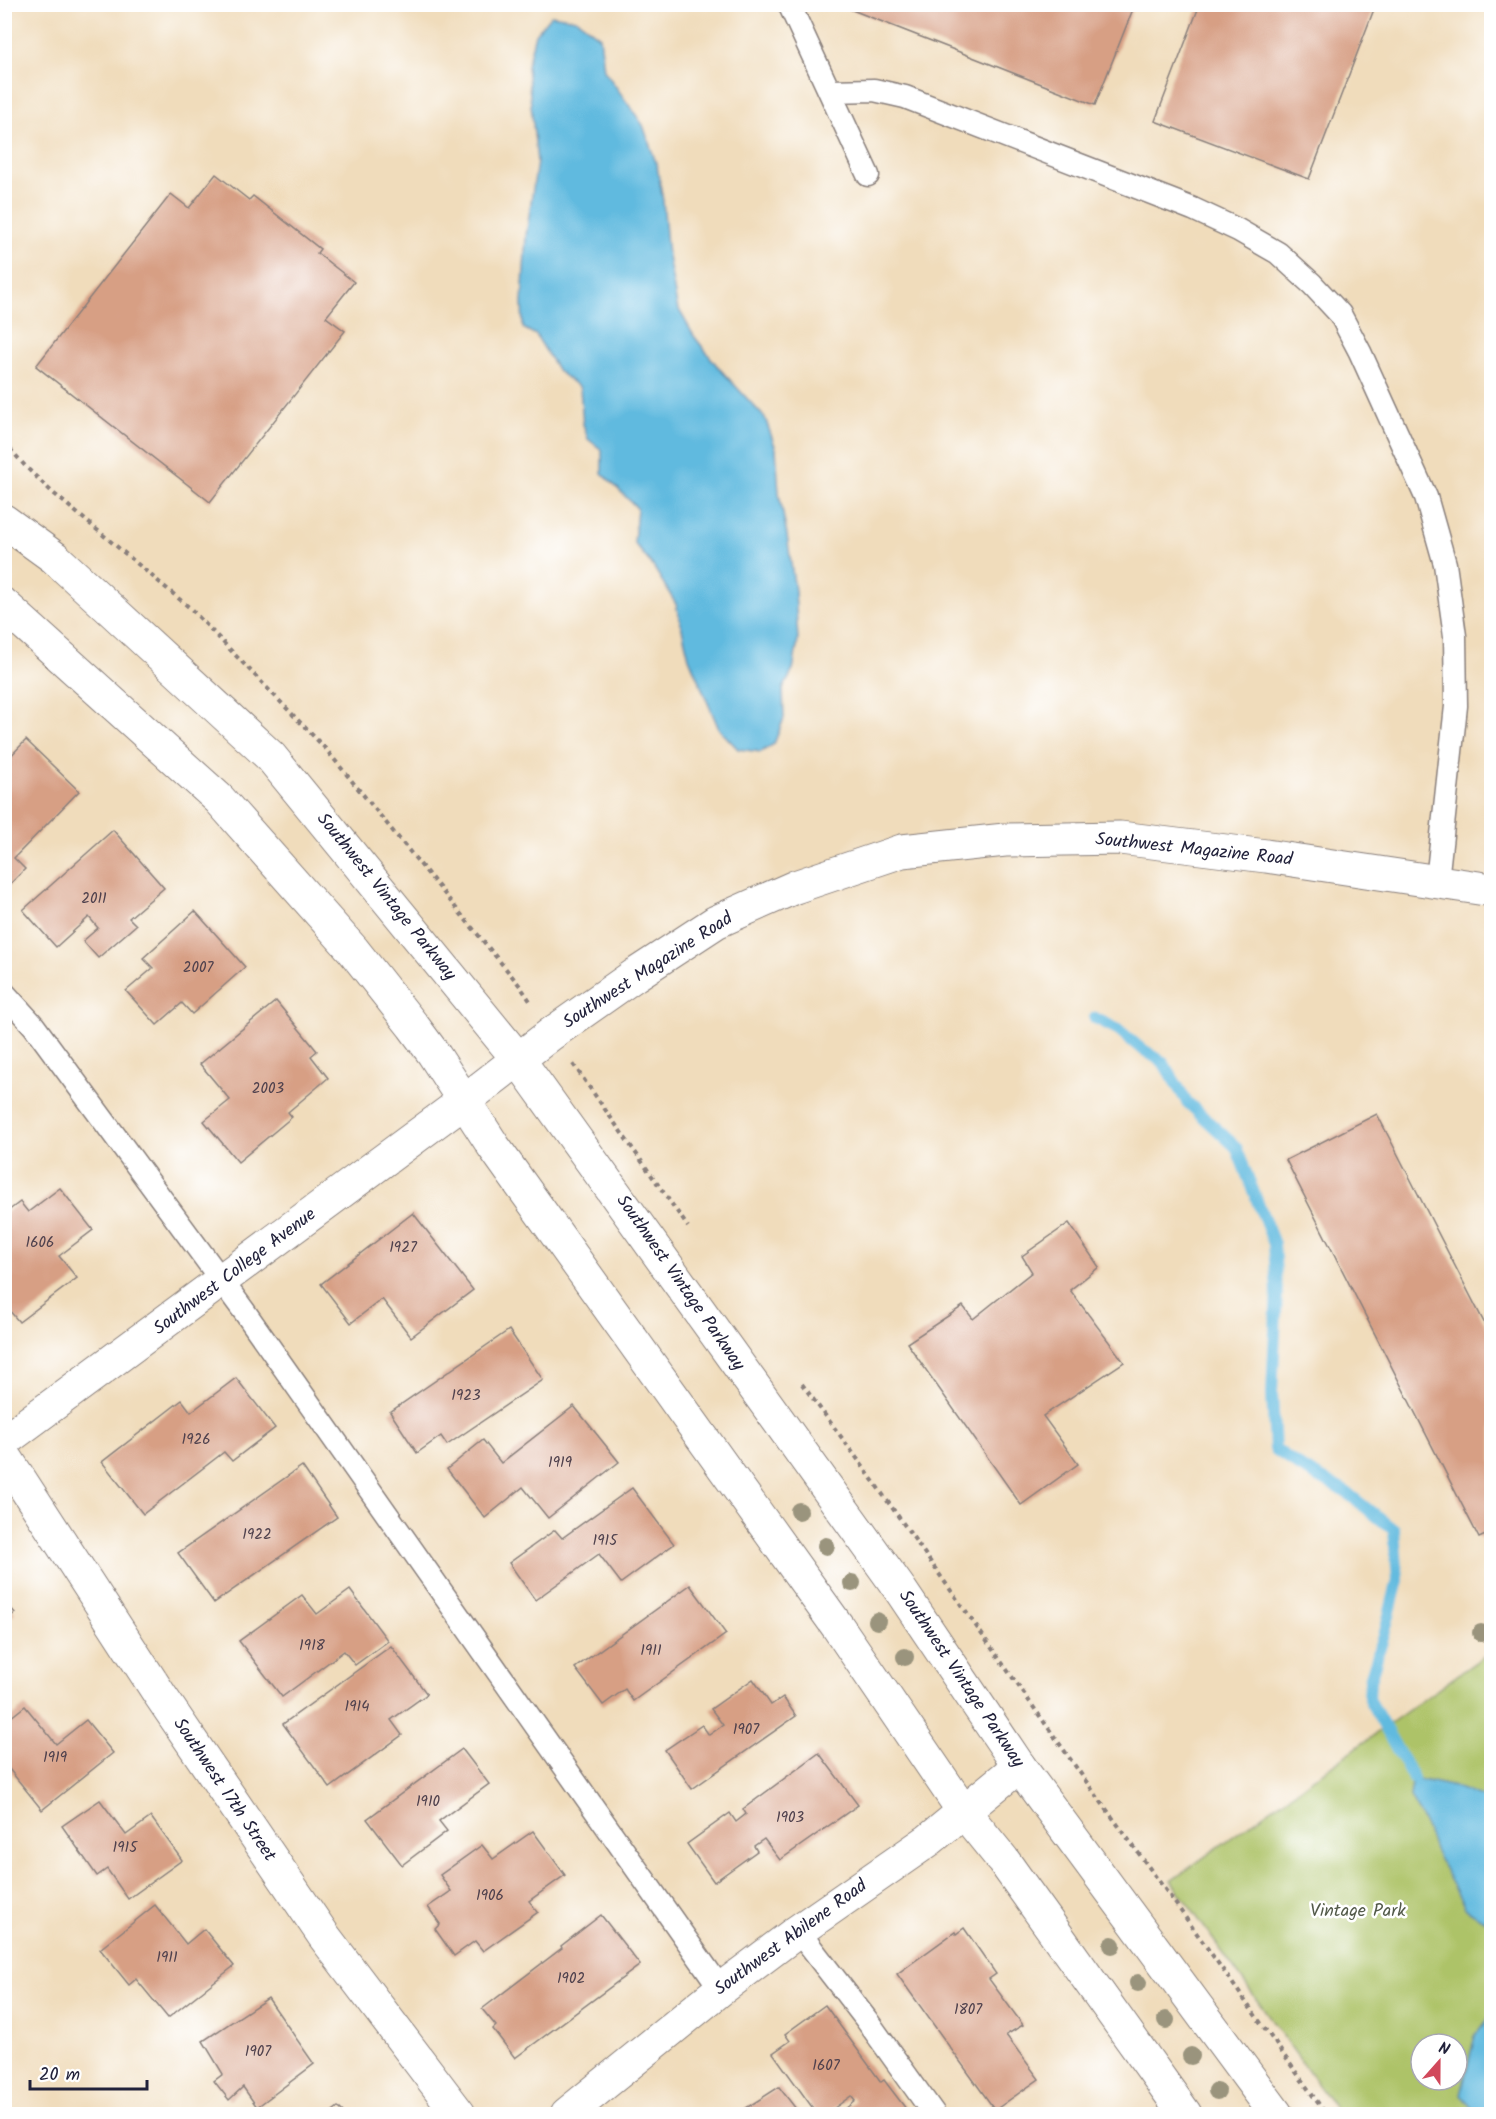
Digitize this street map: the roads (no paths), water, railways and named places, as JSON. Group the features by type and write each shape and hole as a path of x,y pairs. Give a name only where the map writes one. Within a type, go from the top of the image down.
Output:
{"street":[{"name":"Southwest Vintage Parkway","path":"4,521 55,558 271,757 518,1059 899,1588 1019,1766 1276,2115"},
{"path":"4,604 219,799 353,950 433,1053 519,1183 838,1627 964,1812 1003,1860 1185,2115"},
{"name":"Southwest Magazine Road","path":"464,1101 635,975 716,922 795,887 902,851 1005,840 1119,838 1266,856 1437,880 1491,890"},
{"name":"Southwest College Avenue","path":"4,1441 464,1101"},
{"name":"Southwest 17th Street","path":"4,1455 160,1695 324,1936 459,2115"},
{"name":"Southwest Abilene Road","path":"567,2115 721,1989 798,1931 929,1840 1019,1766"}],"lane":[{"path":"789,4 868,176"},
{"path":"830,91 874,90 905,97 1202,213 1278,253 1340,314 1360,352 1426,497 1445,564 1455,636 1456,706 1437,880"},
{"path":"4,993 34,1026 222,1281 721,1989"},
{"path":"798,1931 866,2019 934,2115"}],"water":[{"path":"551,15 576,19 600,37 604,70 643,125 657,166 668,256 677,306 694,336 718,367 765,418 776,449 779,493 795,591 798,640 793,670 783,689 784,718 774,744 761,752 738,749 719,729 689,658 676,604 653,566 634,543 637,508 602,473 602,450 588,439 583,424 580,388 558,371 536,335 523,328 522,303 526,236 537,162 527,66 535,34"},
{"path":"1413,1778 1455,1787 1491,1801 1491,1925 1466,1909 1435,1852 1426,1827 1410,1796"},
{"path":"1491,2014 1491,2114 1476,2114 1461,2094 1461,2092 1469,2092 1469,2060 1475,2035"}],"waterway":[{"path":"1095,1018 1119,1030 1139,1047 1163,1062 1187,1102 1236,1147 1274,1244 1277,1291 1272,1394 1275,1449 1302,1468 1346,1492 1394,1530 1398,1580 1370,1680 1369,1699 1413,1778"}],"park label":[{"name":"Vintage Park","path":"1358,1911"}]}
